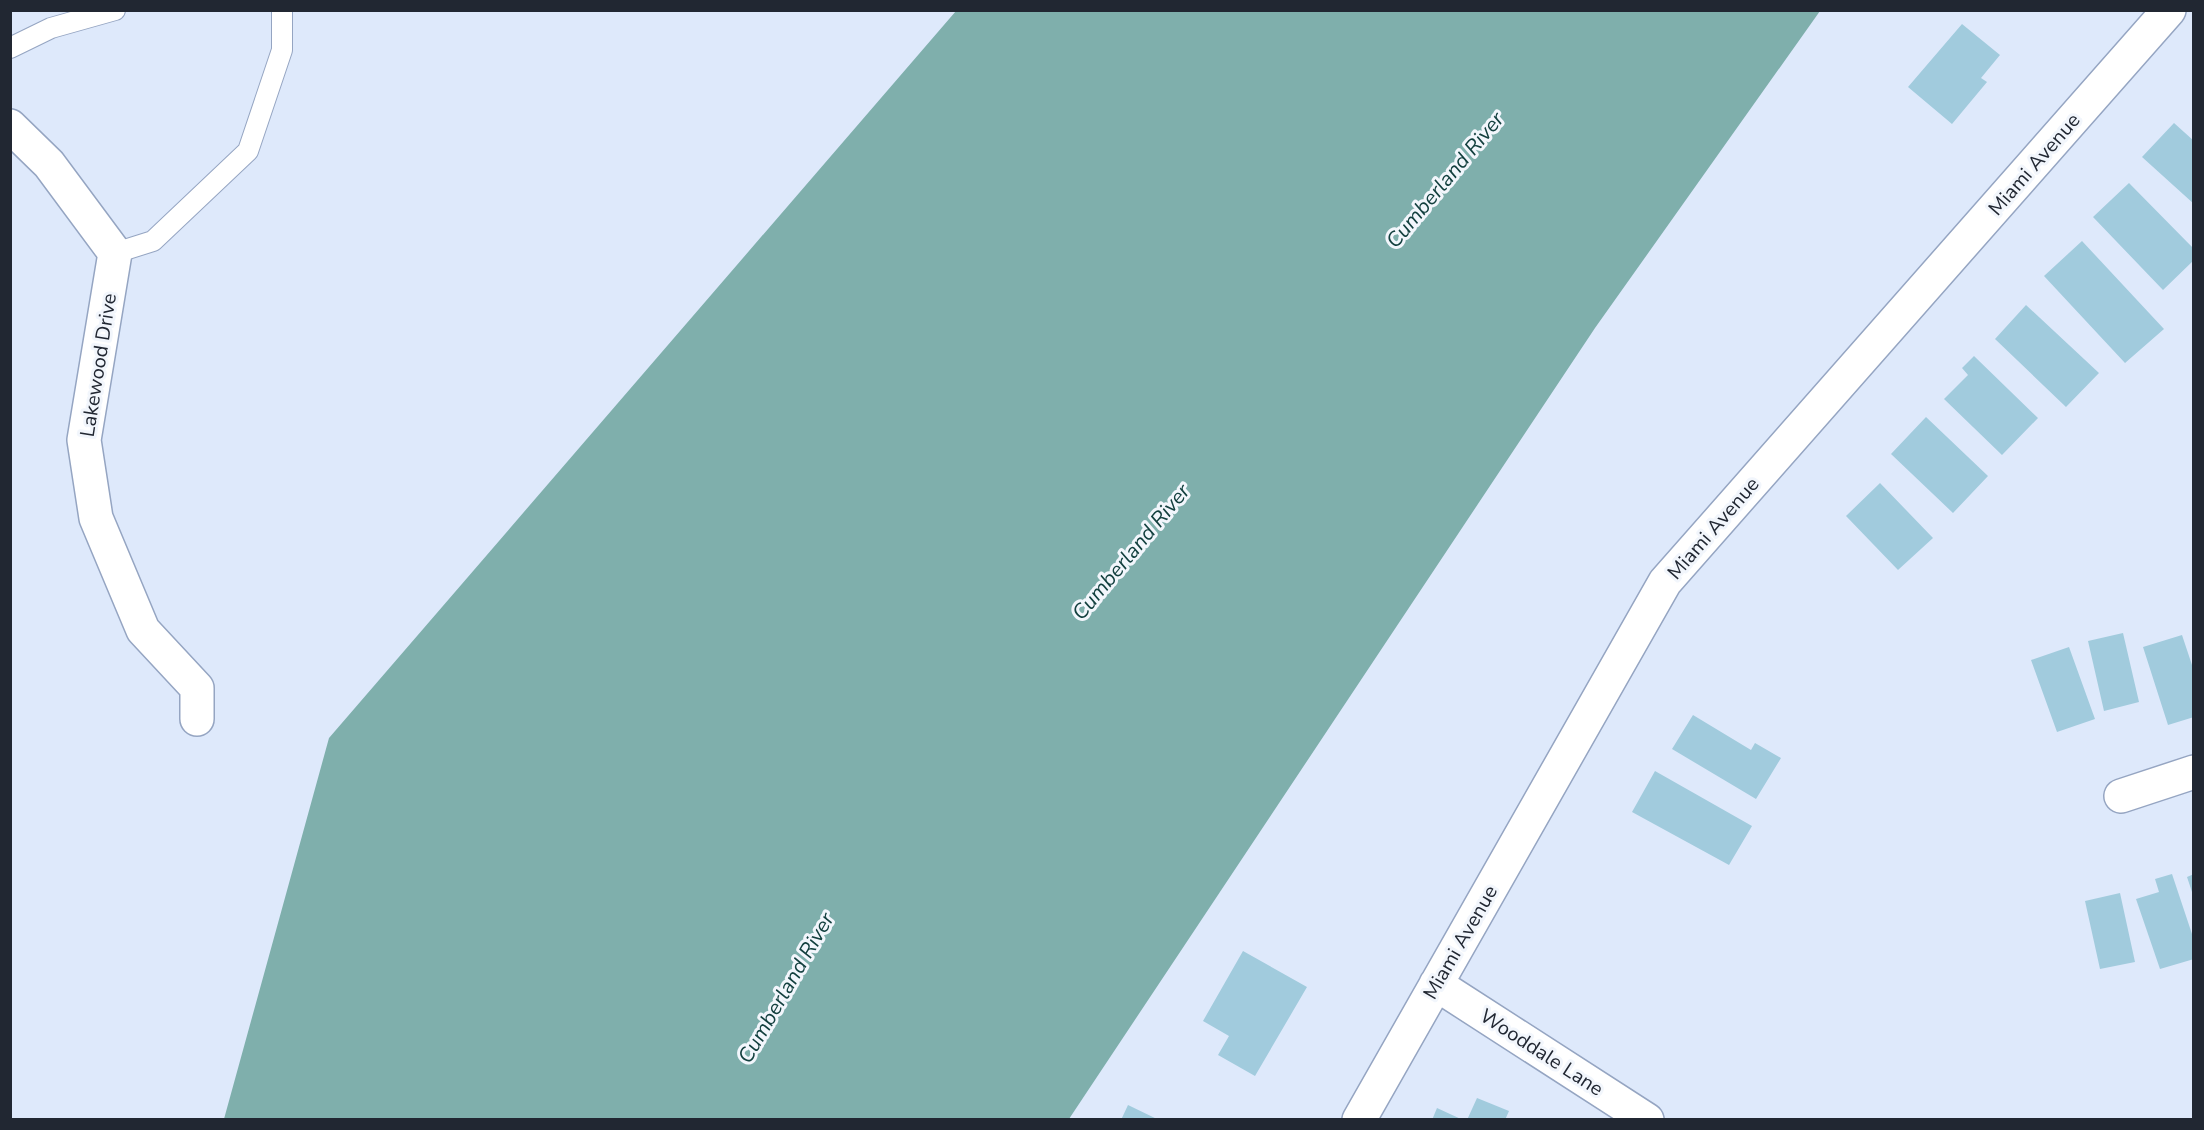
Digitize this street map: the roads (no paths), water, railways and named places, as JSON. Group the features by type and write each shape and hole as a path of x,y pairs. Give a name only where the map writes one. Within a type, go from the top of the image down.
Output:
{"street":[{"name":"Miami Avenue","path":"1359,1119 1665,582 2169,10"},
{"path":"10,126 49,164 115,254"},
{"name":"Lakewood Drive","path":"115,254 84,440 96,518 143,630 197,688 197,719"},
{"path":"2121,796 2193,772"},
{"name":"Wooddale Lane","path":"1436,984 1647,1119"}],"lane":[{"path":"10,48 51,28 115,10"},
{"path":"115,254 153,241 248,151 282,50 282,10"}],"water":[{"name":"Cumberland River","path":"956,11 1820,11 1595,328 1069,1119 224,1119 329,738"}]}
